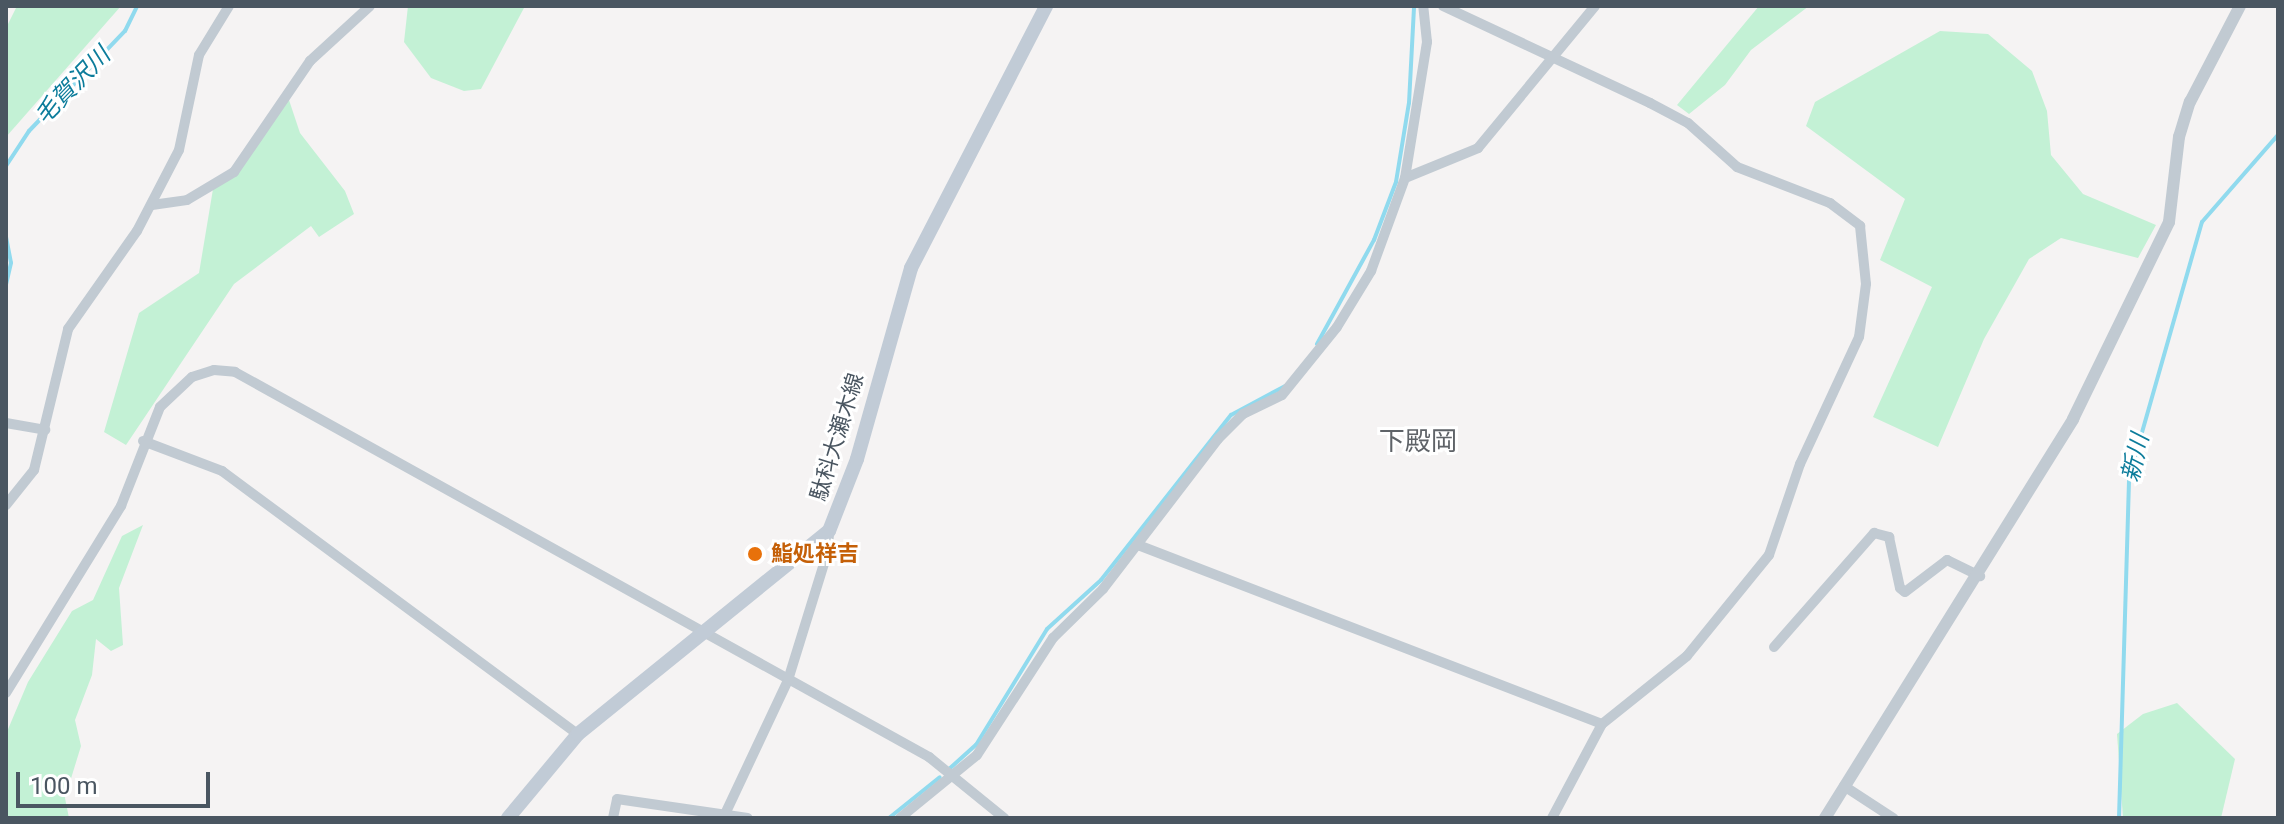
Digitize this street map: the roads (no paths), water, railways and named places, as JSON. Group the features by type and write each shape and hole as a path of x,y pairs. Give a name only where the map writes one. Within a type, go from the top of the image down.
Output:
{"main road":[{"name":"駄科大瀬木線","path":"508,818 578,734 704,636 829,531 857,459 911,268 1046,6"}],"street":[{"path":"6,505 34,470 68,329 152,205 179,150 199,55 229,6"},
{"path":"152,205 187,200 234,172 310,61 370,6"},
{"path":"900,818 977,755 1053,638 1103,589 1218,439 1243,414 1282,395 1307,368 1371,271 1405,178 1427,42 1423,6"},
{"path":"1443,6 1558,56 1688,123 1737,167 1848,213 1860,226 1866,284 1859,337 1800,464 1769,555 1687,656 1602,724 1552,818"},
{"path":"1405,178 1478,148 1558,56 1595,6"},
{"path":"1825,818 1980,576 2073,419 2169,222 2179,137 2190,102 2240,6"},
{"path":"6,693 121,506 143,441 174,389 214,370 235,372 704,636 929,757 1004,818"},
{"path":"6,423 45,430"},
{"path":"143,441 222,471 578,734"},
{"path":"726,812 788,680 828,551 829,531"},
{"path":"1774,647 1874,533 1889,537 1900,588 1905,592 1947,560 1980,576"},
{"path":"1138,545 1602,724"},
{"path":"1844,786 1893,818"},
{"path":"613,818 617,799 700,815 726,812 748,818"}],"waterway":[{"name":"毛賀沢川","path":"6,166 29,131 125,31 137,6"},
{"path":"1317,344 1374,240 1396,182 1409,103 1414,6"},
{"name":"新川","path":"2119,818 2129,478 2202,222 2278,135"},
{"name":"毛賀沢川","path":"6,237 11,263 6,285"},
{"path":"948,770 976,745 1047,629 1101,580 1231,415 1285,386"},
{"path":"889,818 940,777"}],"place":[{"name":"鮨処祥吉","path":"755,554"}],"district":[{"name":"下殿岡","path":"1418,442"}]}
